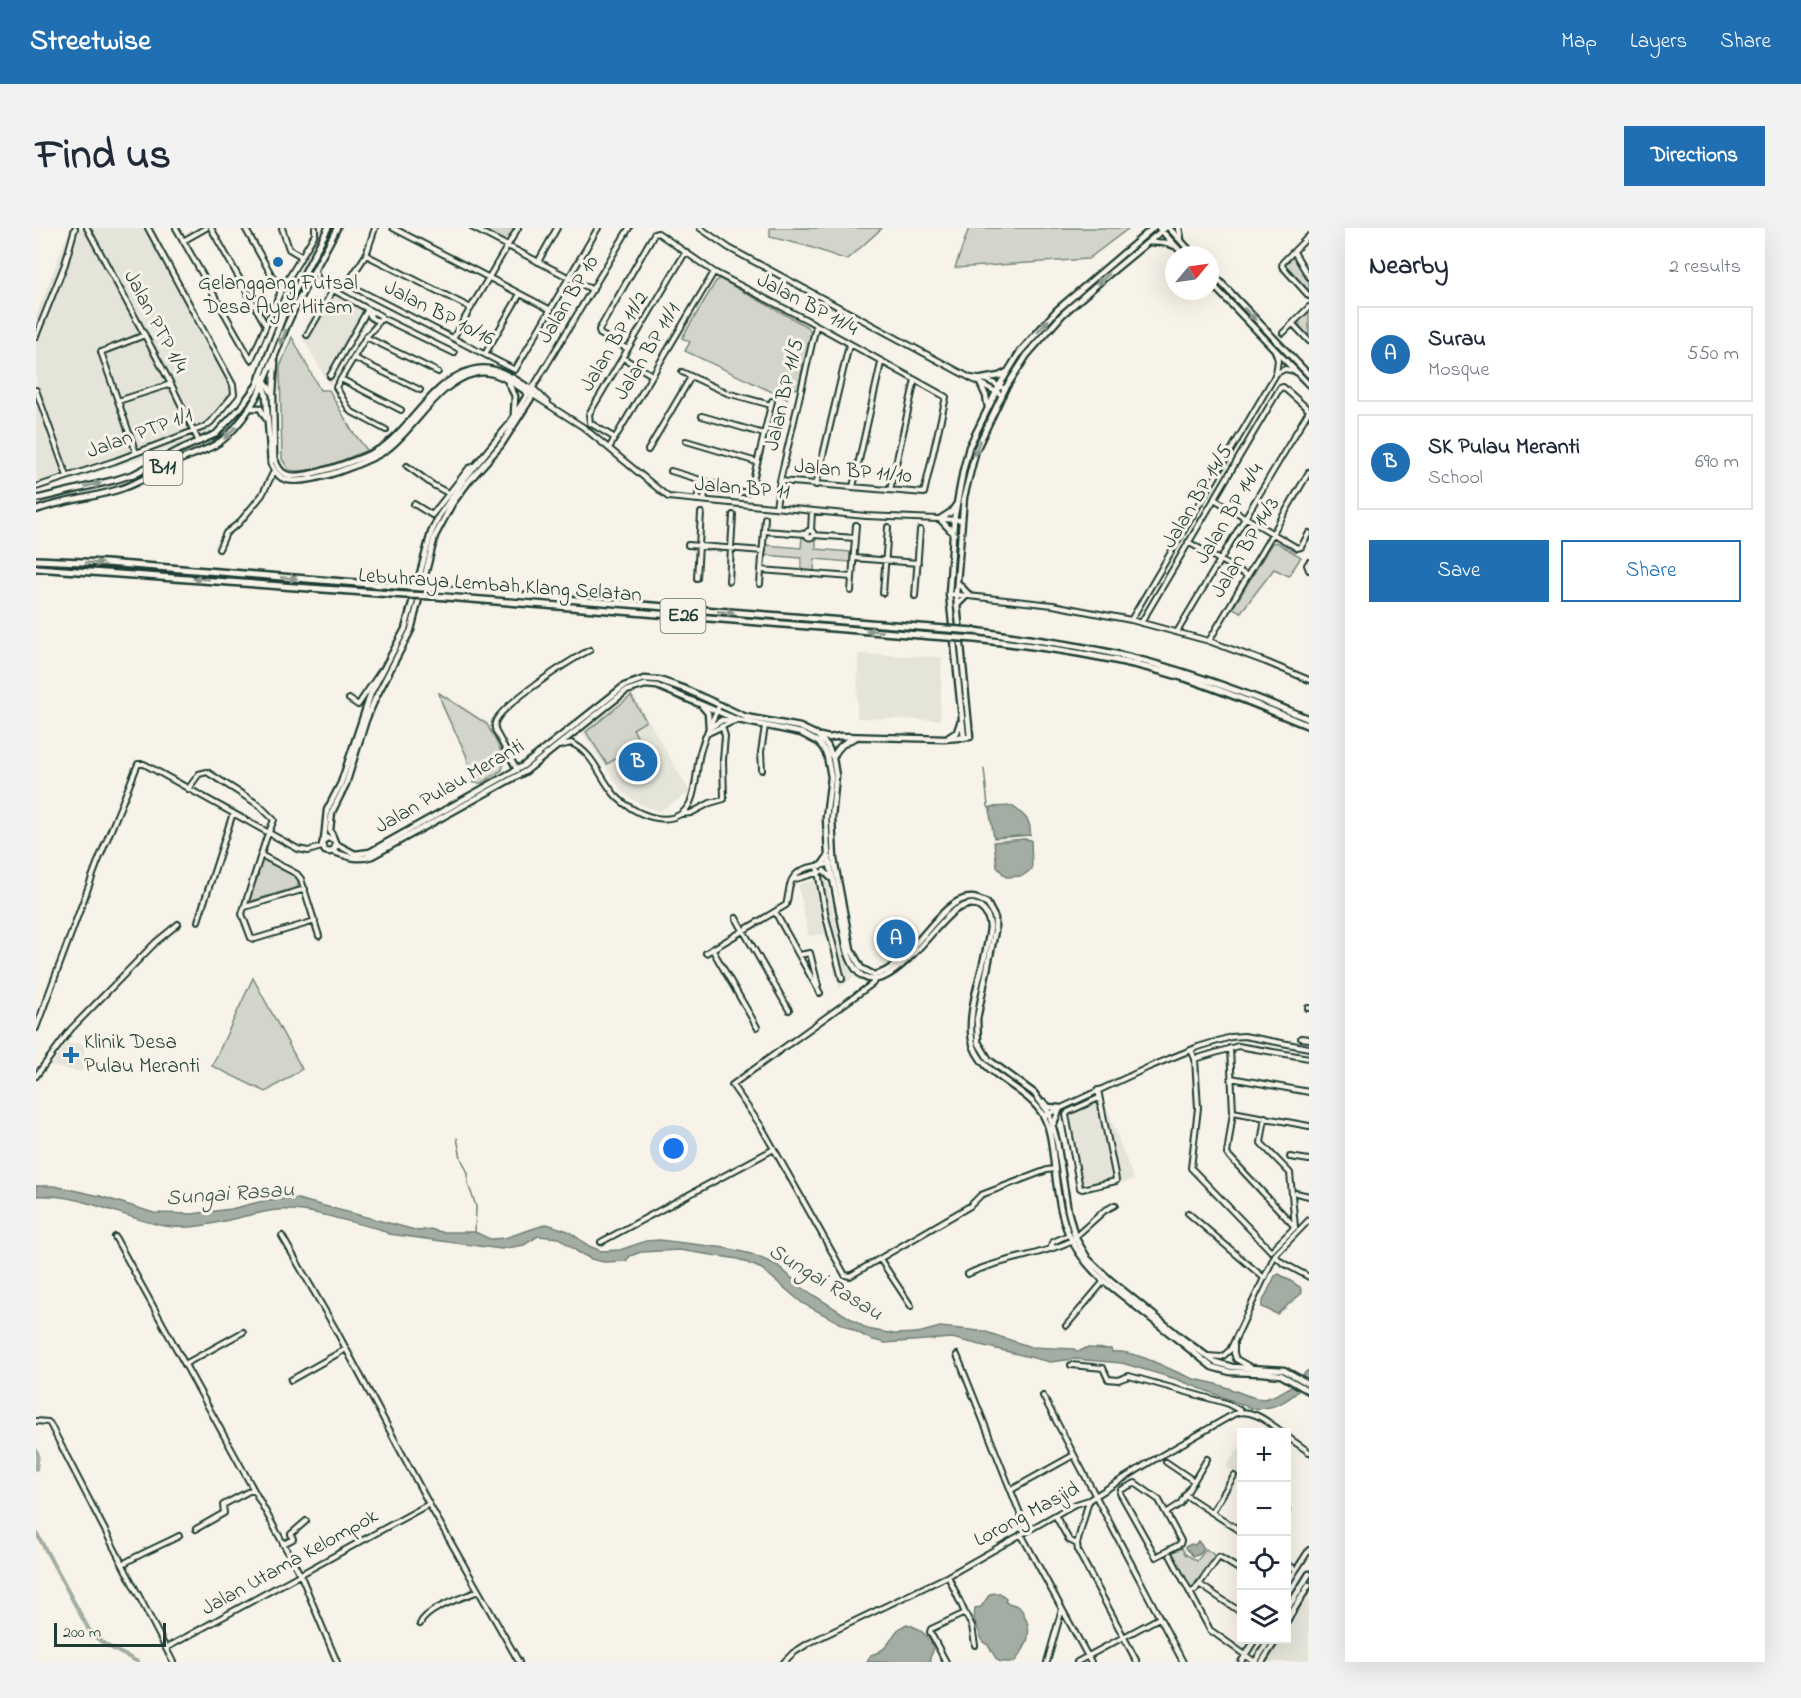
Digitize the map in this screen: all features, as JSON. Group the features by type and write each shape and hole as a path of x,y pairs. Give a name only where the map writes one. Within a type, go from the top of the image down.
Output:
{"highway":[{"name":"Lebuhraya Lembah Klang Selatan","path":"36,560 106,563 975,631 1131,657 1247,693 1309,719"},
{"name":"Lebuhraya Lembah Klang Selatan","path":"36,568 434,596 975,639 1056,648 1130,663 1185,678 1309,726"}],"main road":[{"name":"B11","path":"36,510 119,490 216,445 226,437 251,408 265,383 285,330 337,228"},
{"path":"967,737 961,715 949,594 954,520 969,447 999,386 1020,351 1057,310 1153,228"},
{"path":"1179,228 1182,242"},
{"name":"B11","path":"36,499 134,474 179,450 211,438 253,391 287,306 327,229"},
{"path":"1164,229 1186,246"},
{"path":"967,737 956,594 966,486 976,450 1005,389 1027,355 1063,314 1164,229"},
{"path":"1164,229 1176,246"},
{"path":"1148,242 1167,243 1174,246"},
{"path":"1219,281 1309,374"},
{"path":"1219,291 1309,384"},
{"path":"1231,304 1236,299"},
{"path":"276,357 273,395 274,458 282,472 289,475 329,469 378,451 410,423 447,381 456,375 486,367 496,369 532,391"},
{"path":"265,383 271,464 274,471 282,478 301,480 379,455 391,446 449,384 459,379 486,371 532,391"},
{"path":"988,408 981,382 1007,372"},
{"path":"260,375 273,395"},
{"path":"506,379 513,388 516,400 511,422"},
{"path":"322,848 327,810 341,783 368,701 410,616 431,533 438,516 465,478 511,422 532,391"},
{"path":"332,851 334,842 330,830 332,812 346,784 366,720 411,630 435,536 452,504 501,445 532,391"},
{"path":"251,408 256,407 262,410 268,426"},
{"path":"196,453 200,446 199,442"},
{"path":"954,534 940,519 951,512 957,504"},
{"path":"956,606 968,594 957,581"},
{"name":"Jalan Pulau Meranti","path":"334,842 344,850 356,854 370,852 517,770 606,699 632,682 651,679 670,683 736,721 792,730 810,737 818,742 827,756 831,777 826,818 828,854 833,867 851,949 861,968 874,975 885,971 902,957 956,902 972,897 987,903 995,918 995,931 976,1019 978,1042 988,1060 1041,1100 1054,1129 1073,1239 1085,1263 1104,1281 1212,1367 1230,1372 1290,1375 1309,1391"},
{"name":"Jalan Pulau Meranti","path":"322,848 350,858 359,859 372,856 526,771 609,703 634,687 657,686 718,709 746,717 792,725 817,735 827,745 833,758 837,777 832,818 833,880 850,961 864,977 875,980 887,976 896,970 954,911 972,904 984,909 988,915 990,927 971,1019 973,1043 985,1064 1046,1114 1068,1235 1108,1279 1215,1362 1232,1367 1273,1368 1309,1384"},
{"path":"700,703 708,713 708,731"},
{"path":"944,739 957,732 961,715"},
{"path":"708,731 722,720 736,721"},
{"path":"817,735 829,738 840,736 944,739 967,737"},
{"path":"833,758 842,745 857,737"},
{"path":"324,840 334,842"},
{"path":"828,854 820,869 833,880"},
{"path":"1041,1100 1049,1107 1060,1108 1054,1119 1054,1129"},
{"path":"1291,1604 1309,1574"},
{"path":"1291,1615 1309,1585"},
{"path":"1255,1662 1266,1644"},
{"path":"1262,1662 1273,1644"}],"street":[{"path":"36,336 65,264 75,228"},
{"name":"Jalan PTP 1/4","path":"87,228 145,334 199,442"},
{"name":"Jalan PTP 1/1","path":"36,487 195,431 211,422 232,396 233,385 148,228"},
{"path":"176,228 249,360 252,359 280,291 315,234 315,228"},
{"path":"183,241 206,228"},
{"path":"211,228 266,325"},
{"path":"245,228 280,291"},
{"path":"282,228 289,249 301,256"},
{"path":"375,228 366,255 471,308"},
{"path":"393,228 551,310 598,228"},
{"path":"473,228 592,290"},
{"path":"453,338 518,228"},
{"path":"538,262 557,228"},
{"name":"Jalan BP 10","path":"532,391 629,228"},
{"path":"700,228 729,248 970,378 1005,389"},
{"name":"Jalan BP 11/4","path":"628,349 600,334 599,330 656,233 714,272 946,397 924,493"},
{"path":"1309,236 1283,262 1282,268 1309,296"},
{"path":"1293,252 1309,277"},
{"name":"Jalan BP 11/2","path":"615,438 591,423 589,414 685,253"},
{"name":"Jalan BP 10/16","path":"366,255 348,281 349,285 514,370 551,310"},
{"path":"315,270 315,278 319,282 371,311"},
{"name":"Jalan BP 11/1","path":"609,448 714,272"},
{"path":"306,288 314,282 319,282"},
{"path":"307,335 333,290"},
{"path":"484,354 520,294"},
{"path":"1283,333 1309,307"},
{"path":"371,311 370,317 380,319 454,353"},
{"path":"330,376 371,311"},
{"path":"380,319 366,336 336,387 350,411 386,430"},
{"path":"1293,324 1309,341"},
{"name":"Jalan BP 11/5","path":"776,507 816,326"},
{"path":"136,453 101,352 145,334"},
{"path":"366,336 438,372"},
{"path":"816,484 849,345"},
{"path":"1131,620 1276,374 1278,360 1275,350"},
{"path":"354,358 420,390"},
{"path":"622,358 652,375"},
{"path":"853,487 881,363"},
{"path":"1276,374 1285,369 1296,372"},
{"path":"671,471 700,481 747,492 751,489 771,403 727,393 682,372"},
{"path":"648,450 691,377"},
{"path":"341,379 401,410"},
{"path":"890,490 915,380"},
{"path":"981,382 1002,395"},
{"path":"118,401 171,384"},
{"name":"Jalan BP 14/5","path":"1141,623 1281,387 1309,411"},
{"path":"36,390 67,477"},
{"name":"Jalan BP 11","path":"532,391 583,427 662,493 675,498 866,516 962,520"},
{"name":"Jalan BP 14/4","path":"1177,632 1309,411"},
{"path":"702,416 764,434"},
{"path":"195,431 211,438"},
{"path":"1238,439 1246,444"},
{"path":"686,441 758,462"},
{"path":"407,466 448,493"},
{"path":"414,504 432,515 469,468 476,466"},
{"path":"219,549 226,533 239,523 262,495 274,471"},
{"name":"Jalan BP 14/3","path":"1209,641 1309,472"},
{"path":"697,500 700,481"},
{"name":"Jalan BP 11/10","path":"780,481 924,493"},
{"path":"704,501 708,483"},
{"path":"1214,499 1299,548 1309,533"},
{"path":"810,533 812,511"},
{"path":"697,578 701,513"},
{"path":"729,581 734,515"},
{"path":"760,584 765,518"},
{"path":"851,591 856,525"},
{"path":"883,593 888,527"},
{"path":"915,596 920,530"},
{"path":"764,531 855,538"},
{"path":"1188,542 1246,575"},
{"path":"688,545 763,551"},
{"path":"854,558 918,562"},
{"path":"1309,562 1307,565 1309,570"},
{"path":"761,570 852,577"},
{"path":"949,594 968,594 1053,605 1131,620 1209,641 1309,680"},
{"path":"517,770 494,727 497,719 532,686 590,650"},
{"path":"349,699 358,705 384,669"},
{"path":"682,814 693,796 700,753 718,709"},
{"path":"708,731 736,721"},
{"path":"556,748 568,742 577,746 589,756 616,796 639,812 664,820 691,813 724,799 725,736 722,726"},
{"path":"762,770 761,752 765,726"},
{"path":"36,1028 136,766 144,764 304,851 322,848"},
{"path":"188,789 199,774 207,772 264,808 274,820 242,914 251,938 255,939 315,921"},
{"path":"198,921 234,813"},
{"path":"261,855 297,874 301,879 319,936"},
{"path":"706,953 786,905 792,880 820,869 833,867"},
{"path":"820,869 826,917 842,979"},
{"path":"244,907 305,889"},
{"path":"775,912 820,993 810,953 800,955"},
{"path":"736,918 789,1010"},
{"path":"36,1076 71,1029 156,942 178,924"},
{"path":"712,949 757,1027"},
{"path":"875,980 732,1084 755,1116 845,1275 850,1276 880,1259 970,1206 981,1196 1041,1172 1055,1169"},
{"path":"1046,1114 1191,1050 1238,1036 1309,1048"},
{"path":"1301,1038 1309,1039"},
{"path":"1196,1059 1230,1048 1247,1047 1309,1058"},
{"path":"1230,1048 1233,1112 1227,1154 1296,1227"},
{"path":"1191,1050 1196,1059 1198,1108 1191,1168 1270,1251 1296,1227"},
{"path":"1231,1078 1309,1092"},
{"path":"1098,1090 1116,1181 1081,1189 1066,1115 1099,1098"},
{"path":"1233,1112 1309,1126"},
{"path":"1265,1117 1262,1143 1290,1173 1296,1227"},
{"path":"601,1242 774,1149"},
{"path":"1290,1157 1309,1160"},
{"path":"1296,1193 1309,1196"},
{"path":"968,1274 1003,1260 1050,1249 1073,1239 1114,1205"},
{"path":"1188,1214 1264,1278"},
{"path":"1206,1356 1222,1357 1234,1343 1275,1255 1309,1220"},
{"path":"1050,1249 1053,1242 1068,1235"},
{"path":"282,1236 429,1504 519,1662"},
{"path":"116,1237 301,1575 338,1662"},
{"path":"1275,1255 1280,1261 1309,1277"},
{"path":"880,1259 911,1306"},
{"path":"1066,1326 1104,1281"},
{"path":"185,1364 243,1332"},
{"path":"1234,1343 1236,1359 1251,1367"},
{"path":"291,1380 346,1349"},
{"path":"957,1355 1027,1531"},
{"path":"1071,1365 1103,1368 1108,1379 1118,1380 1129,1376 1226,1403 1242,1412 1261,1417 1276,1428"},
{"path":"1043,1396 1183,1662"},
{"name":"Lorong Masjid","path":"784,1662 793,1653 829,1632 948,1576 1073,1505 1089,1500 1234,1414 1242,1412"},
{"path":"36,1421 50,1424 173,1662"},
{"path":"1291,1439 1309,1452"},
{"path":"1011,1490 1074,1455"},
{"path":"1166,1513 1180,1504 1207,1459"},
{"path":"1166,1462 1194,1481"},
{"path":"1212,1512 1234,1476"},
{"path":"1137,1483 1159,1500 1166,1513 1181,1541 1169,1552 1156,1557 1120,1492 1137,1483"},
{"path":"196,1529 224,1513 222,1505 253,1489"},
{"path":"1185,1495 1237,1529"},
{"path":"1074,1544 1089,1500"},
{"name":"Jalan Utama Kelompok","path":"166,1648 429,1504"},
{"path":"1055,1515 1078,1551 1137,1662"},
{"path":"283,1544 293,1539 291,1534 306,1521"},
{"path":"1021,1534 1091,1662"},
{"path":"123,1564 138,1554 155,1549 179,1536"},
{"path":"1291,1579 1309,1550"},
{"path":"1169,1552 1210,1630 1255,1662"},
{"path":"1190,1593 1219,1557 1237,1568"},
{"path":"1291,1566 1296,1570"},
{"path":"948,1576 972,1626 975,1645"},
{"path":"1199,1584 1237,1610"},
{"path":"420,1624 423,1617 478,1591"},
{"path":"1047,1662 1062,1609"},
{"path":"946,1662 930,1632 931,1629 965,1613"},
{"path":"1077,1662 1159,1618"},
{"path":"1241,1662 1252,1644"}],"shaded area":[{"path":"70,228 154,228 240,392 209,432 161,452 36,492 36,316"},
{"path":"473,228 518,228 507,246"},
{"path":"770,228 882,228 847,260 807,246 770,237"},
{"path":"969,228 1129,228 1088,259 955,268"},
{"path":"1293,255 1309,281 1309,291 1286,266 1285,262"},
{"path":"720,279 808,327 811,333 798,389 789,388 787,399 685,351 690,342 682,338 716,281"},
{"path":"327,288 373,312 330,386 301,334"},
{"path":"1309,311 1309,337 1300,327 1299,321"},
{"path":"292,337 320,390 329,390 352,431 367,450 318,468 289,470 282,459 280,367"},
{"path":"802,537 811,540 816,538 816,549 850,552 850,562 815,559 814,571 801,570 801,558 765,555 767,545 801,548"},
{"path":"1276,542 1301,557 1289,576 1274,569 1241,612 1233,608 1272,543"},
{"path":"858,654 942,657 940,720 857,718"},
{"path":"439,693 487,724 505,759 502,770 482,783 474,783 466,755 444,709"},
{"path":"632,693 690,792 660,811 640,804 623,793 582,732"},
{"path":"631,696 646,721 633,729 641,744 607,764 586,732"},
{"path":"1012,806 1028,821 1030,835 994,838 991,807"},
{"path":"1031,840 1032,869 1022,876 1006,877 997,867 994,842"},
{"path":"264,860 298,877 298,887 252,901 249,898 260,862"},
{"path":"824,877 828,884 841,951 854,977 839,988 825,934 809,936 798,885"},
{"path":"253,978 302,1069 266,1092 212,1066"},
{"name":"Klinik Desa Pulau Meranti","path":"67,1043 85,1044 82,1072 51,1066"},
{"path":"1102,1095 1134,1180 1078,1192 1062,1114"},
{"path":"36,1186 54,1186 100,1196 154,1213 192,1214 231,1209 267,1200 294,1198 419,1231 430,1229 441,1232 475,1232 490,1239 505,1238 547,1224 568,1231 589,1246 601,1251 620,1250 646,1241 659,1240 726,1248 751,1254 777,1265 804,1289 867,1329 894,1334 918,1333 940,1327 986,1332 1031,1347 1074,1349 1078,1352 1086,1348 1111,1349 1112,1352 1143,1357 1194,1379 1264,1399 1284,1391 1309,1370 1309,1380 1283,1402 1268,1407 1251,1408 1176,1379 1122,1363 1074,1359 1050,1362 952,1338 885,1343 870,1339 802,1303 762,1269 738,1259 679,1250 641,1252 630,1256 626,1261 604,1262 591,1259 559,1238 538,1236 524,1245 501,1249 389,1234 380,1229 329,1216 289,1210 263,1212 193,1227 165,1226 69,1198 36,1196"},
{"path":"1279,1274 1300,1287 1302,1293 1277,1314 1262,1307 1262,1303 1275,1276"},
{"path":"1237,1451 1237,1474 1226,1467"},
{"path":"1198,1541 1204,1548 1200,1554 1193,1556 1185,1547 1195,1545"},
{"path":"1182,1548 1185,1554 1197,1561 1206,1549 1214,1557 1191,1589 1171,1553"},
{"path":"1309,1592 1309,1662 1268,1662 1279,1644 1291,1644 1291,1622"},
{"path":"1000,1593 1006,1598 1005,1602 1020,1608 1028,1625 1027,1642 1014,1662 997,1660 988,1645 983,1642 974,1619 975,1608 981,1607 990,1594"},
{"path":"907,1624 931,1641 933,1652 930,1657 931,1662 867,1662 871,1655 884,1648 897,1631"}],"waterway":[{"path":"984,769 988,806 991,811"},
{"path":"457,1138 476,1206 475,1233"},
{"path":"36,1450 38,1455 36,1469"},
{"path":"36,1532 89,1630 105,1645 138,1662"}],"place":[{"name":"Gelanggang Futsal Desa Ayer Hitam","path":"278,262"},
{"name":"SK Pulau Meranti","path":"638,762"},
{"name":"Surau","path":"896,939"},
{"name":"Klinik Desa Pulau Meranti","path":"71,1055"}],"water label":[{"name":"Sungai Rasau","path":"230,1195"},
{"name":"Sungai Rasau","path":"825,1283"}]}
